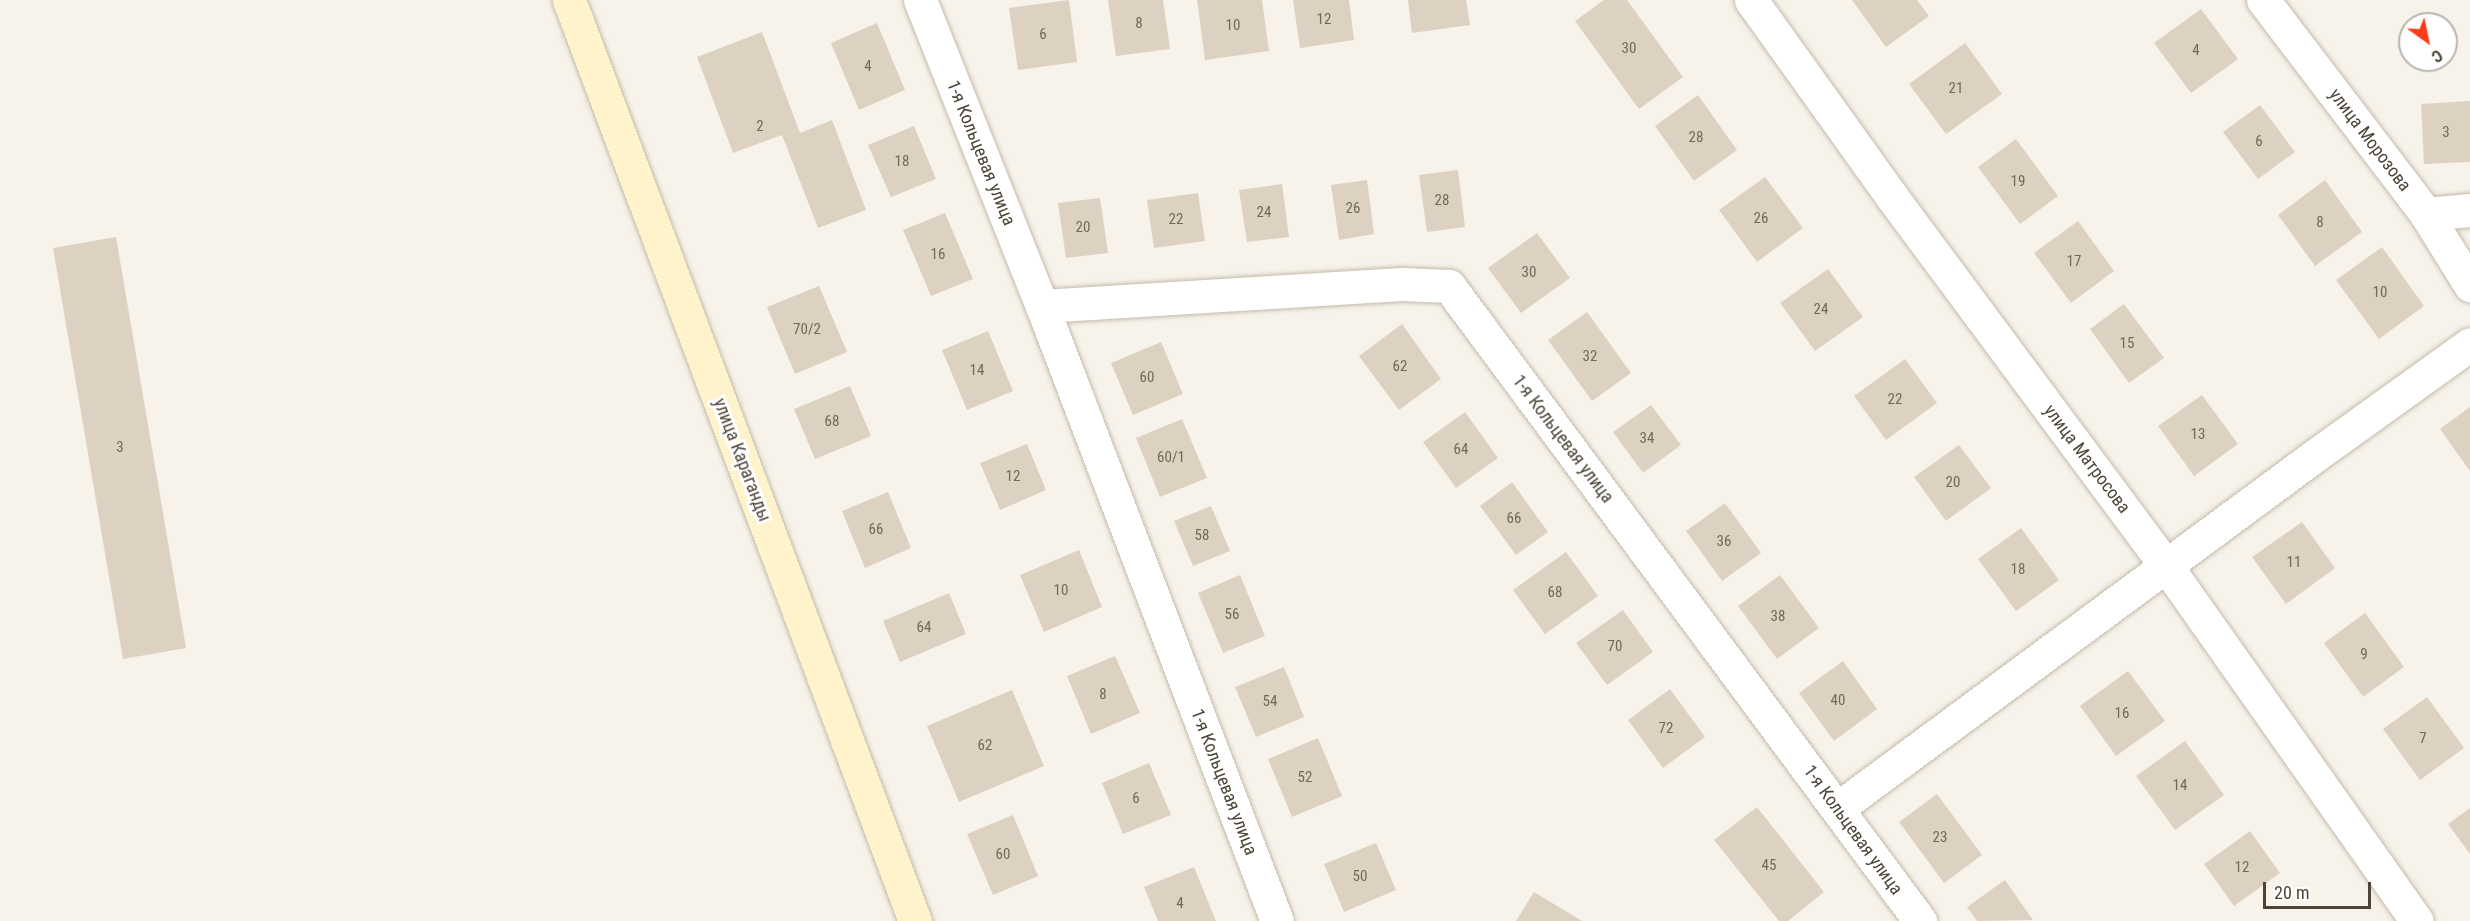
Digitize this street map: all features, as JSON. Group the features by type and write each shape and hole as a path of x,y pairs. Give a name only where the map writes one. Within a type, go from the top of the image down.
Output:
{"main road":[{"name":"улица Караганды","path":"569,0 915,921"}],"street":[{"name":"1-я Кольцевая улица","path":"920,0 1042,306 1277,921"},
{"name":"улица Матросова","path":"1751,0 1892,197 2167,567 2417,921"},
{"name":"улица Морозова","path":"2263,0 2426,214 2470,285"},
{"path":"2426,214 2470,210"},
{"name":"1-я Кольцевая улица","path":"1042,306 1401,284 1449,286 1920,921"},
{"path":"1838,808 2313,457 2470,344"}],"building":[{"path":"1069,0 1077,62 1018,70 1009,8"},
{"path":"1108,0 1163,0 1170,49 1116,56"},
{"path":"1197,0 1262,0 1269,51 1205,60"},
{"path":"1293,0 1349,0 1354,40 1300,48"},
{"path":"1408,0 1466,0 1470,25 1412,33"},
{"path":"1604,0 1627,0 1683,77 1639,109 1575,21"},
{"path":"1852,0 1917,0 1929,16 1886,47"},
{"path":"2201,9 2238,59 2191,93 2154,43"},
{"path":"877,23 905,90 859,110 831,43"},
{"path":"762,32 800,133 832,120 866,210 818,228 782,135 733,153 697,57"},
{"path":"1965,43 2002,94 1946,134 1909,84"},
{"path":"1698,95 1737,150 1694,181 1655,126"},
{"path":"2470,101 2470,162 2424,164 2421,104"},
{"path":"2260,105 2295,152 2258,179 2223,132"},
{"path":"914,126 936,179 891,197 868,145"},
{"path":"2016,139 2058,196 2020,224 1978,167"},
{"path":"1458,170 1465,227 1427,232 1419,175"},
{"path":"1765,177 1803,228 1757,262 1719,210"},
{"path":"1367,180 1374,234 1339,240 1331,185"},
{"path":"2325,180 2362,232 2315,266 2278,215"},
{"path":"1282,184 1289,237 1247,242 1239,190"},
{"path":"1198,193 1205,241 1154,248 1147,200"},
{"path":"1100,198 1108,253 1066,258 1058,203"},
{"path":"945,213 973,279 931,296 903,230"},
{"path":"2078,221 2114,271 2071,303 2034,253"},
{"path":"1537,233 1570,278 1521,313 1488,268"},
{"path":"116,237 186,648 123,659 53,248"},
{"path":"2382,247 2424,306 2379,339 2336,280"},
{"path":"1828,269 1863,317 1815,351 1780,303"},
{"path":"819,286 847,352 795,374 767,307"},
{"path":"2124,304 2164,358 2129,383 2090,329"},
{"path":"1587,312 1631,373 1592,401 1548,340"},
{"path":"1402,324 1441,379 1399,410 1359,356"},
{"path":"988,331 1013,391 967,410 942,350"},
{"path":"1161,342 1183,394 1133,415 1111,363"},
{"path":"1905,359 1937,403 1886,440 1854,396"},
{"path":"850,386 871,436 815,459 794,409"},
{"path":"2202,395 2238,444 2194,476 2158,426"},
{"path":"1651,405 1681,445 1643,473 1613,432"},
{"path":"2470,407 2470,471 2440,429"},
{"path":"1465,412 1498,458 1456,488 1423,442"},
{"path":"1182,419 1207,478 1160,497 1136,438"},
{"path":"1027,444 1046,490 1000,510 980,463"},
{"path":"1959,445 1991,488 1946,521 1914,477"},
{"path":"1512,482 1548,532 1516,555 1480,506"},
{"path":"888,492 911,548 865,568 842,511"},
{"path":"1725,503 1761,553 1722,581 1686,531"},
{"path":"1211,506 1230,551 1193,566 1174,521"},
{"path":"2302,522 2335,568 2286,604 2252,557"},
{"path":"2021,528 2059,580 2016,611 1978,559"},
{"path":"1079,550 1102,607 1044,632 1020,575"},
{"path":"1566,552 1598,596 1545,634 1513,590"},
{"path":"1240,575 1265,636 1223,653 1198,593"},
{"path":"1780,575 1819,628 1777,659 1738,606"},
{"path":"949,593 966,634 900,662 883,621"},
{"path":"1623,610 1653,652 1607,685 1576,643"},
{"path":"2365,613 2404,667 2363,697 2324,643"},
{"path":"1115,656 1140,713 1091,734 1067,676"},
{"path":"1843,661 1877,709 1834,741 1799,693"},
{"path":"1284,667 1304,717 1256,737 1235,687"},
{"path":"2128,671 2165,721 2116,756 2080,706"},
{"path":"1670,689 1705,737 1663,768 1628,720"},
{"path":"1012,690 1044,766 959,802 927,726"},
{"path":"2427,697 2464,748 2420,780 2383,729"},
{"path":"1318,738 1342,796 1292,817 1268,759"},
{"path":"2185,741 2224,795 2175,830 2136,776"},
{"path":"1149,763 1171,815 1123,834 1102,783"},
{"path":"1937,794 1982,855 1944,883 1899,822"},
{"path":"1757,807 1824,892 1788,921 1779,921 1714,840"},
{"path":"2470,808 2470,854 2448,824"},
{"path":"1013,815 1038,876 993,895 967,834"},
{"path":"2250,831 2280,873 2234,906 2204,864"},
{"path":"1376,843 1396,890 1344,912 1324,864"},
{"path":"1194,867 1216,921 1158,921 1144,887"},
{"path":"2005,880 2033,920 1977,921 1967,907"},
{"path":"1534,892 1582,921 1516,921"}]}
